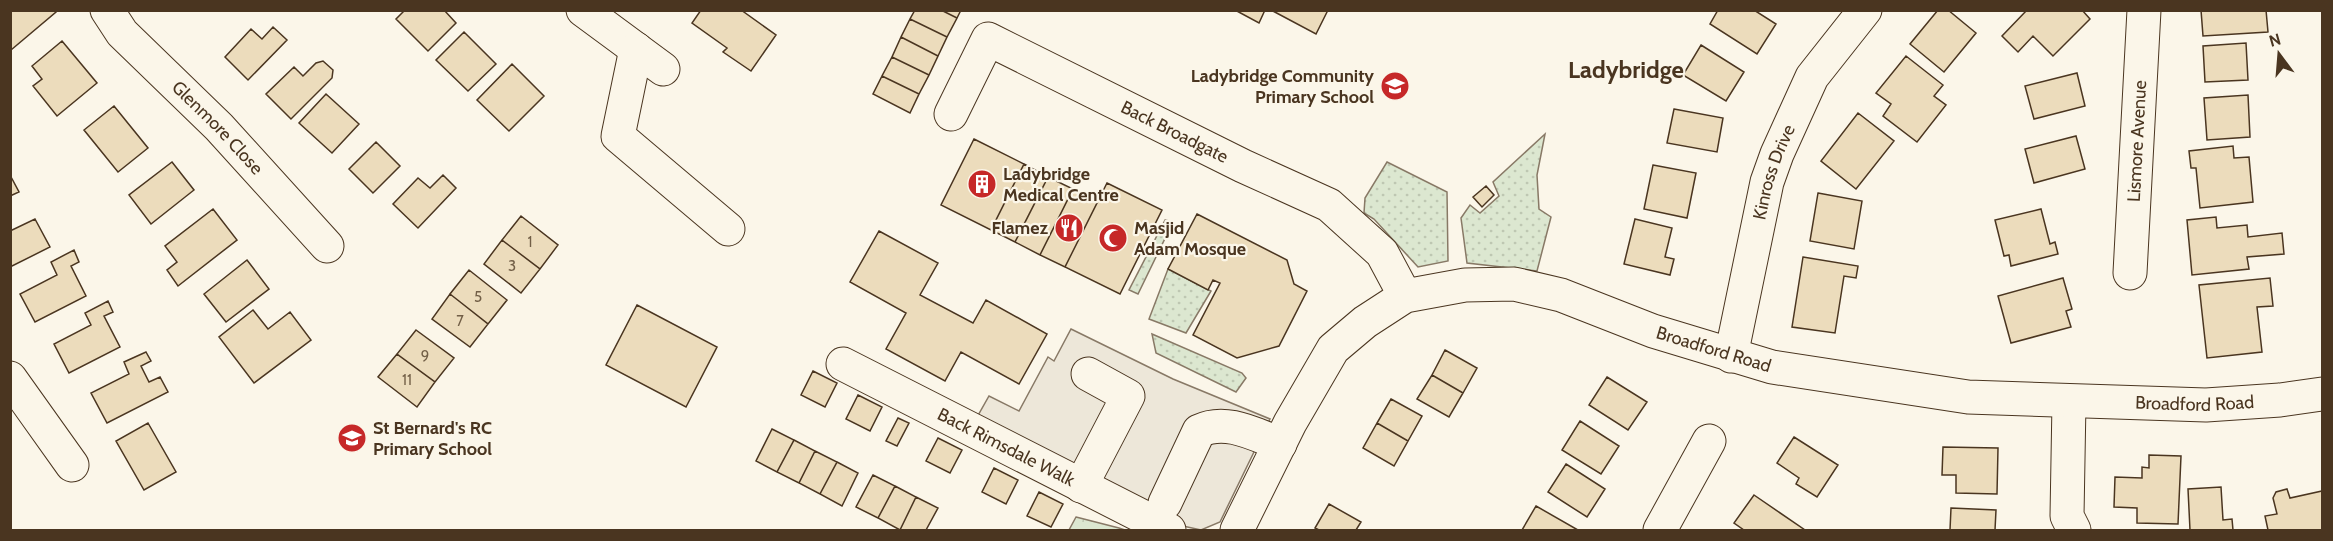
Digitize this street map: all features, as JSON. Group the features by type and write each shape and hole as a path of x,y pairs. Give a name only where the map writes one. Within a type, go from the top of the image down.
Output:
{"street":[{"name":"Glenmore Close","path":"107,10 122,33 219,127 327,246"},
{"path":"583,10 663,69"},
{"name":"Kinross Drive","path":"1731,356 1767,182 1777,154 1812,77 1865,10"},
{"name":"Lismore Avenue","path":"2130,273 2144,10"},
{"name":"Back Broadgate","path":"951,114 988,39 1243,166 1329,205 1382,253 1406,296"},
{"path":"636,49 618,136 728,230"},
{"name":"Broadford Road","path":"1236,531 1280,444 1333,349 1365,322 1406,296 1465,285 1514,284 1561,296 1653,331 1772,367 1968,397 2206,405 2280,400 2322,394"},
{"name":"Back Rimsdale Walk","path":"843,364 1081,486 1167,517"},
{"path":"1081,486 1128,396 1088,374"},
{"path":"10,378 72,465"},
{"path":"2069,402 2067,516 2074,531"},
{"path":"1167,517 1199,431 1219,424 1280,444"},
{"path":"1660,531 1709,441"}],"green space":[{"path":"1545,134 1537,175 1539,209 1551,217 1537,271 1467,263 1461,218 1470,205 1480,213 1499,196 1493,182"},
{"path":"1387,162 1447,192 1448,261 1418,267 1374,219 1364,213 1365,198"},
{"path":"1165,220 1173,222 1138,294 1129,290"},
{"path":"1168,269 1211,291 1186,333 1149,319"},
{"path":"1152,334 1242,373 1246,378 1236,392 1156,353"},
{"path":"1076,517 1119,528 1125,530 1069,530"}],"shaded area":[{"path":"1071,329 1173,379 1270,419 1220,522 1201,530 1183,526 976,419 989,396 1019,411 1048,357 1054,361"}],"building":[{"path":"10,10 55,10 56,12 11,50"},
{"path":"405,10 444,10 456,23 428,51 396,19"},
{"path":"701,10 741,10 776,35 751,71 723,52 727,48 692,23"},
{"path":"915,10 941,10 957,18 947,37 910,19"},
{"path":"941,10 961,10 957,18"},
{"path":"1235,10 1265,10 1259,23"},
{"path":"1271,10 1328,10 1316,34"},
{"path":"1718,10 1754,10 1776,24 1757,54 1710,24"},
{"path":"1938,10 1948,10 1976,33 1944,72 1910,44"},
{"path":"2027,10 2082,10 2090,19 2053,56 2033,36 2018,52 2002,36"},
{"path":"2201,10 2266,10 2268,32 2203,36"},
{"path":"910,19 947,37 938,56 901,37"},
{"path":"273,27 287,40 248,80 225,57 251,29 262,39"},
{"path":"464,32 496,64 468,91 436,60"},
{"path":"901,37 938,56 929,75 892,57"},
{"path":"62,41 97,83 57,116 33,86 42,79 32,66"},
{"path":"2246,43 2248,80 2205,82 2203,46"},
{"path":"1701,45 1744,72 1726,101 1683,75"},
{"path":"1906,56 1943,85 1934,96 1946,105 1917,142 1883,116 1891,104 1876,93"},
{"path":"892,57 929,75 919,94 882,76"},
{"path":"323,61 333,70 332,78 291,119 266,94 294,67 303,76 316,63"},
{"path":"512,64 544,96 509,131 477,100"},
{"path":"2077,73 2085,106 2034,119 2025,86"},
{"path":"882,76 919,94 910,113 873,94"},
{"path":"326,94 359,124 332,153 299,123"},
{"path":"2248,95 2250,137 2207,140 2204,98"},
{"path":"114,106 148,148 118,172 84,130"},
{"path":"1674,109 1723,118 1717,152 1667,143"},
{"path":"1858,113 1894,141 1856,189 1821,161"},
{"path":"2076,136 2085,169 2034,183 2025,149"},
{"name":"Ladybridge Medical Centre","path":"974,139 1024,164 991,230 941,205"},
{"path":"376,142 400,166 373,193 349,169"},
{"path":"2233,146 2234,158 2249,157 2253,202 2200,208 2196,168 2191,168 2189,151"},
{"path":"172,162 194,190 151,224 129,195"},
{"path":"1024,164 1048,177 1015,242 991,230"},
{"path":"1653,165 1696,173 1687,218 1644,209"},
{"path":"10,175 19,192 10,196"},
{"path":"443,175 456,188 418,228 393,204 418,178 430,188"},
{"path":"1048,177 1073,189 1040,255 1015,242"},
{"name":"Masjid Adam Mosque","path":"1107,183 1162,210 1120,294 1065,267"},
{"path":"1486,186 1494,195 1482,207 1473,197"},
{"name":"Flamez","path":"1073,189 1098,201 1065,267 1040,255"},
{"path":"1818,193 1862,201 1854,249 1810,241"},
{"path":"213,209 237,240 178,286 167,270 177,262 165,246"},
{"path":"2041,209 2050,244 2055,242 2058,254 2011,266 2009,255 2004,256 1995,220"},
{"path":"1197,214 1287,260 1294,284 1307,291 1279,346 1237,358 1193,335 1220,283 1213,280 1208,290 1168,269"},
{"path":"521,216 558,245 540,269 502,240"},
{"path":"2216,217 2217,228 2247,225 2248,237 2282,233 2284,254 2247,257 2249,269 2192,275 2187,220"},
{"path":"35,219 50,247 10,267 10,231"},
{"path":"1635,219 1672,228 1665,257 1674,259 1670,275 1624,264"},
{"path":"879,231 938,263 920,295 973,323 986,300 1047,334 1019,384 961,352 945,381 886,349 906,313 850,282"},
{"path":"502,240 540,269 521,293 484,264"},
{"path":"74,250 79,262 71,266 86,296 35,322 20,294 57,275 51,262"},
{"path":"1803,257 1858,266 1856,278 1844,276 1835,333 1792,327"},
{"path":"247,260 269,289 226,322 204,294"},
{"path":"469,270 507,300 488,324 450,294"},
{"path":"2063,278 2072,309 2066,311 2071,327 2011,343 1998,296"},
{"path":"2270,278 2273,306 2257,307 2262,352 2207,358 2199,285"},
{"path":"450,294 488,324 470,347 432,319"},
{"path":"108,301 113,312 104,316 120,347 69,373 54,344 91,325 85,313"},
{"path":"637,305 717,347 686,407 606,365"},
{"path":"253,310 268,329 290,312 311,340 254,383 219,337"},
{"path":"416,330 454,358 435,382 397,354"},
{"path":"1445,350 1477,368 1463,393 1432,375"},
{"path":"146,352 151,361 141,366 149,382 160,377 168,392 107,423 91,393 129,374 124,362"},
{"path":"397,354 435,382 417,407 378,377"},
{"path":"813,371 837,383 825,407 801,395"},
{"path":"1432,375 1463,393 1449,417 1417,399"},
{"path":"1607,377 1647,402 1628,430 1589,405"},
{"path":"858,395 882,407 870,431 846,419"},
{"path":"1391,399 1422,416 1408,441 1377,423"},
{"path":"898,418 909,423 897,446 886,441"},
{"path":"1580,421 1619,446 1601,474 1562,450"},
{"path":"148,423 176,472 144,490 116,441"},
{"path":"1377,423 1408,441 1394,466 1363,448"},
{"path":"772,429 794,440 777,472 756,461"},
{"path":"1794,437 1838,465 1817,497 1796,484 1799,478 1777,463"},
{"path":"938,438 962,450 950,473 926,461"},
{"path":"794,440 815,451 799,483 777,472"},
{"path":"1943,447 1998,448 1997,494 1956,493 1956,475 1942,475"},
{"path":"815,451 837,462 820,494 799,483"},
{"path":"2149,455 2181,456 2178,524 2137,523 2137,508 2114,507 2115,477 2142,478 2142,467 2149,468"},
{"path":"837,462 858,473 842,506 820,494"},
{"path":"1566,464 1605,489 1587,517 1548,492"},
{"path":"994,468 1018,480 1006,504 982,492"},
{"path":"873,475 895,486 878,518 856,507"},
{"path":"895,486 916,497 900,530 878,518"},
{"path":"2221,487 2223,520 2232,519 2233,530 2190,530 2188,489"},
{"path":"2287,489 2290,498 2322,491 2322,530 2268,530 2265,516 2277,514 2273,498 2276,492"},
{"path":"1039,492 1063,504 1051,527 1027,516"},
{"path":"1754,495 1805,530 1744,530 1734,523"},
{"path":"916,497 938,508 926,530 900,530"},
{"path":"1329,504 1361,522 1356,530 1319,530 1315,528"},
{"path":"1536,506 1578,530 1522,530"},
{"path":"1951,508 1996,510 1995,530 1950,530"}],"place":[{"name":"Ladybridge Community Primary School","path":"1395,86"},
{"name":"Ladybridge Medical Centre","path":"982,184"},
{"name":"Flamez","path":"1069,228"},
{"name":"Masjid Adam Mosque","path":"1113,238"},
{"name":"St Bernard's RC Primary School","path":"352,438"}],"district":[{"name":"Ladybridge","path":"1626,70"}]}
